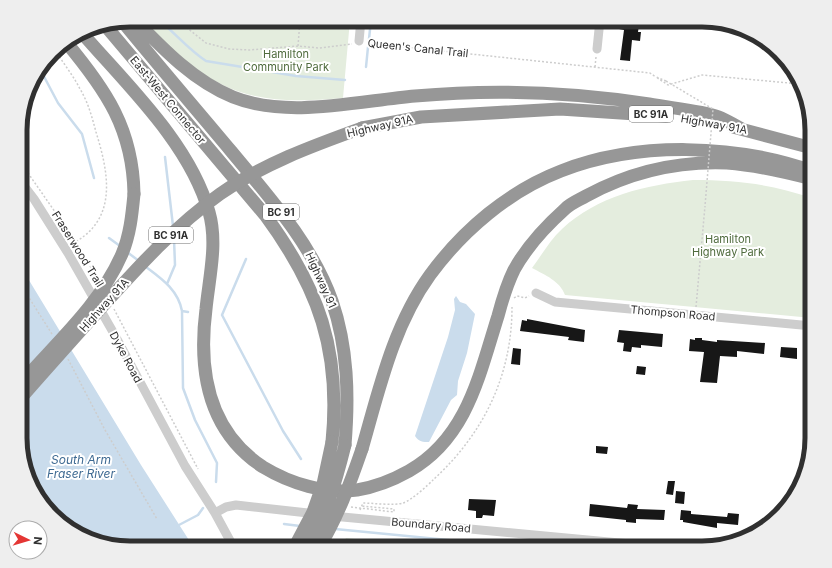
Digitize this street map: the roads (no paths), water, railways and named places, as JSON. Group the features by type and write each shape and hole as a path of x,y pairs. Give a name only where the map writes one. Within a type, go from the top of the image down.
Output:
{"highway":[{"name":"Highway 91","path":"127,27 274,203 315,262 332,301 342,336 347,379 348,411 339,444 313,512 298,541"},
{"path":"142,27 186,69 208,85 233,97 256,104 275,107 316,106 417,96 488,93 561,95 628,101 718,117 742,129"},
{"name":"East-West Connector","path":"109,30 232,176"},
{"path":"86,37 169,134 194,172 208,209 212,234 212,253 203,340 203,364 210,400 217,414 236,443 255,461 280,476 313,488 345,490 371,487 402,475 424,462 439,449 455,430 475,390 500,306 513,272 529,248 567,207 610,182 668,166 729,163 785,172 805,177"},
{"path":"27,376 76,321 110,276 122,253 128,234 134,194 131,157 125,134 109,99 69,46"},
{"name":"Highway 91A","path":"27,391 144,260 220,194 286,157 362,128 421,117 560,109 651,114 742,129 805,146"},
{"path":"323,541 345,499 391,353 407,314 429,276 455,244 486,215 521,190 561,171 600,159 643,152 705,150 783,161 805,169"},
{"name":"Highway 91","path":"232,176 285,242 301,269 314,296 326,333 334,373 339,444 332,493 322,520 311,541"}],"street":[{"path":"359,41 360,27"},
{"path":"597,49 599,27"},
{"name":"Dyke Road","path":"27,190 68,253 185,466 216,513 230,541"},
{"name":"Thompson Road","path":"536,293 555,302 805,325"},
{"name":"Boundary Road","path":"216,513 226,507 236,505 602,541"}],"water":[{"name":"South Arm Fraser River","path":"27,277 141,465 190,541 123,541 90,533 67,520 44,495 32,471 27,445"},
{"path":"456,296 460,302 466,304 475,314 467,353 458,381 457,395 451,400 429,442 423,442 415,436 448,337 455,310 454,299"}],"waterway":[{"path":"167,27 206,61 296,76 345,80"},
{"path":"369,39 370,27"},
{"path":"366,67 368,47"},
{"path":"43,75 58,103 82,134 94,178"},
{"path":"165,157 173,226"},
{"path":"109,238 120,246"},
{"path":"167,284 175,265 174,239"},
{"path":"127,252 139,261"},
{"path":"246,259 222,315 283,431 301,459"},
{"path":"146,267 158,276 173,291 180,304 182,311 183,388 195,420 217,463 216,482"},
{"path":"182,311 188,312"},
{"path":"177,526 198,515 203,508"},
{"path":"284,524 300,526"},
{"path":"335,529 458,541"}],"park label":[{"name":"Hamilton Community Park","path":"286,60"},
{"name":"Hamilton Highway Park","path":"728,245"}]}
